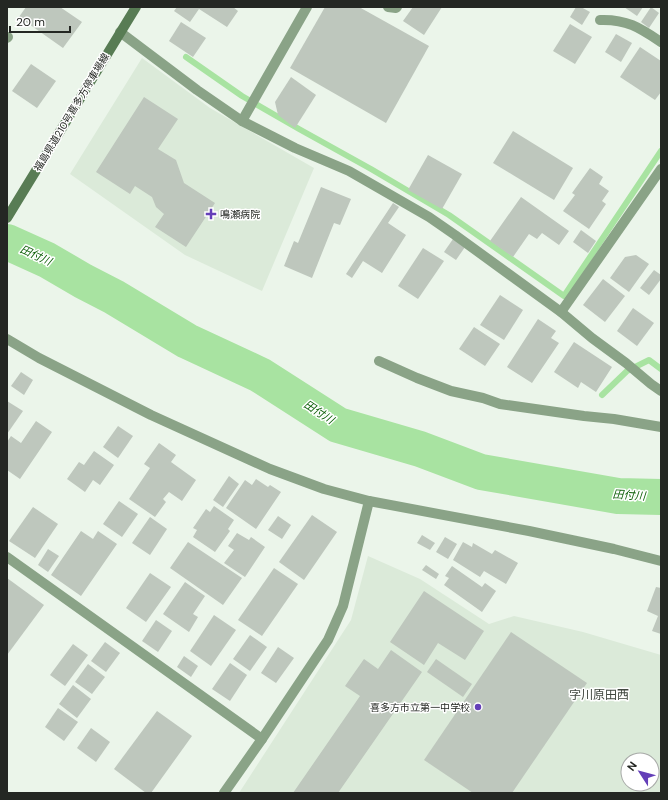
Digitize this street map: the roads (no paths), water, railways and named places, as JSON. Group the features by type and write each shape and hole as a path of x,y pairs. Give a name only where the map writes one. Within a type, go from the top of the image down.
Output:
{"main road":[{"name":"福島県道210号喜多方停車場線","path":"7,218 136,7"}],"street":[{"path":"242,121 307,7"},
{"path":"388,7 397,7"},
{"path":"600,20 625,22 644,30 661,42"},
{"path":"120,32 197,90 242,121 295,148 349,171 429,217 466,242 561,312 661,391"},
{"path":"561,312 661,169"},
{"path":"7,339 39,358 151,415 270,469 324,489 369,501 529,530 661,561"},
{"path":"379,361 451,391 500,404 661,427"},
{"path":"224,793 328,640 343,606 369,501"},
{"path":"7,557 262,739"}],"waterway":[{"path":"186,57 242,96 449,215 564,296 661,151"},
{"name":"田付川","path":"7,242 47,260 114,297 187,341 260,375 338,425 420,449 481,472 618,496 661,497"},
{"path":"602,395 627,371 649,360 661,369"}],"place":[{"name":"鳴瀬病院","path":"211,214"},
{"name":"喜多方市立第一中学校","path":"478,707"}],"district":[{"name":"字川原田西","path":"599,695"}]}
